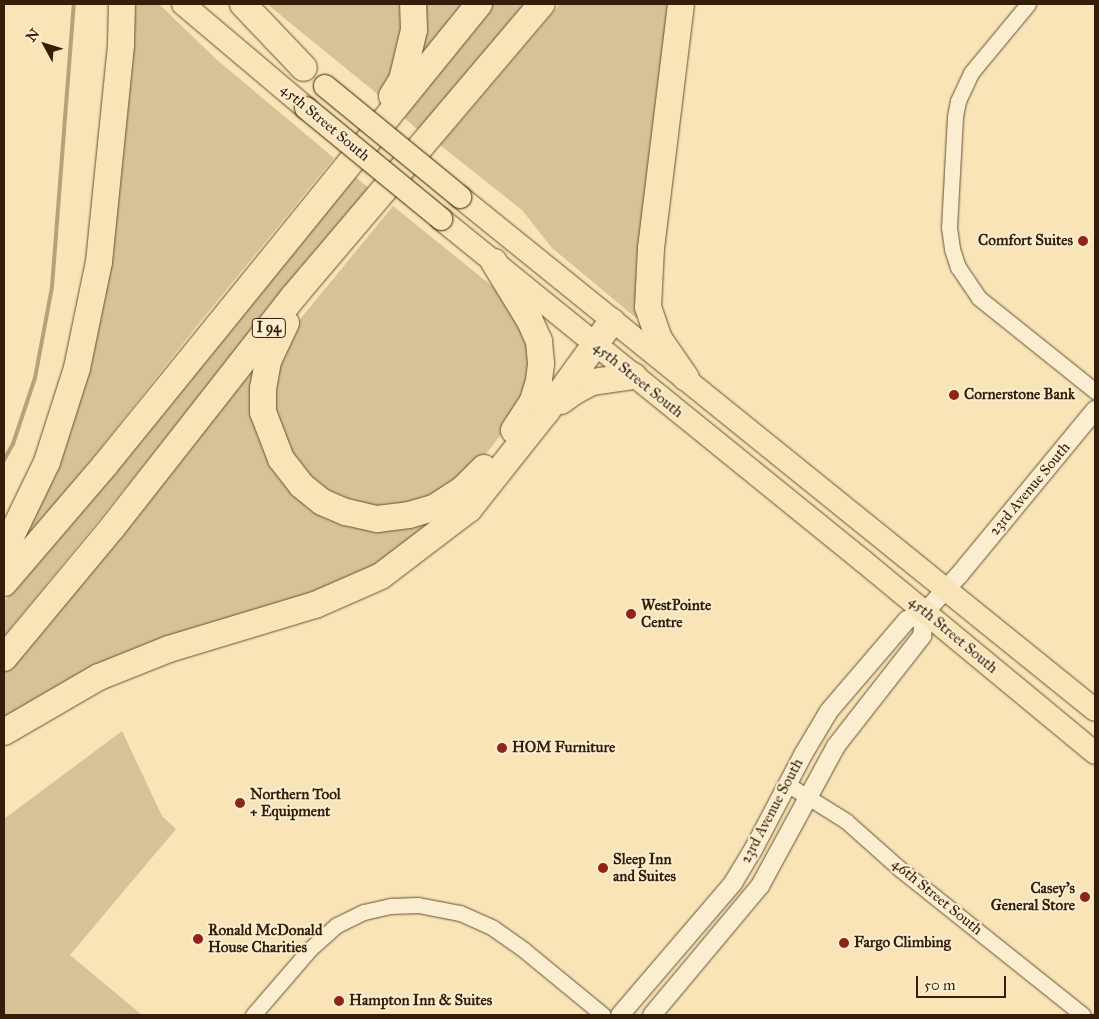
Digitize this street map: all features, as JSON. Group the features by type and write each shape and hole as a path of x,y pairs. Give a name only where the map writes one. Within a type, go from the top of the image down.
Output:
{"highway":[{"path":"4,551 47,462 77,368 99,262 122,29 122,4"},
{"path":"244,4 304,68"},
{"path":"331,186 402,80 414,30 413,4"},
{"name":"I 94","path":"4,583 105,465 479,4"},
{"name":"I 94","path":"4,658 112,528 319,267 542,4"},
{"path":"681,4 651,248 648,307 659,339 686,378"},
{"path":"319,267 282,330 268,361 263,388 263,412 281,459 301,485 322,502 346,512 377,519 409,515 434,508 462,490 477,476 524,417 533,401 539,381 541,364 539,341 530,321 494,262"},
{"path":"4,732 99,677 169,649 315,605 381,576 469,509 546,412 612,321"},
{"path":"546,412 575,391 592,382 634,376"}],"main road":[{"name":"45th Street South","path":"183,4 441,219 925,612 1095,753"},
{"name":"45th Street South","path":"229,4 325,86 612,321 686,378 1095,710"}],"street":[{"path":"1028,4 971,74 958,101 955,117 949,227 952,249 958,267 980,298 1095,391"},
{"name":"23rd Avenue South","path":"620,1015 733,883 829,711 906,620 925,612 1095,410"},
{"name":"23rd Avenue South","path":"652,1015 760,886 836,746 922,636 925,612"},
{"name":"46th Street South","path":"788,784 846,820 900,869 1083,1015"},
{"path":"253,1015 310,949 337,925 364,912 382,908 418,905 460,912 493,928 524,950 603,1015"}],"shaded area":[{"path":"130,4 159,4 216,59 334,158 196,327 20,550 60,445"},
{"path":"267,4 406,4 404,49 381,97"},
{"path":"421,4 467,4 427,53 420,49"},
{"path":"493,4 524,4 418,130 400,114"},
{"path":"560,4 674,4 641,316 636,318 552,248 522,210 440,145"},
{"path":"352,174 370,189 4,636 4,602"},
{"path":"393,206 497,290 534,343 523,404 494,444 471,471 417,506 358,506 304,479 270,416 283,340"},
{"path":"251,370 257,374 254,394 319,507 447,508 394,559 4,723 4,672"},
{"path":"122,731 162,816 176,829 70,955 142,1015 4,1015 4,819"}],"waterway":[{"path":"4,460 13,444 35,378 52,287 74,4"}],"place":[{"name":"Comfort Suites","path":"1083,241"},
{"name":"Cornerstone Bank","path":"954,395"},
{"name":"WestPointe Centre","path":"631,614"},
{"name":"HOM Furniture","path":"502,748"},
{"name":"Northern Tool + Equipment","path":"240,803"},
{"name":"Sleep Inn and Suites","path":"603,868"},
{"name":"Casey's General Store","path":"1085,897"},
{"name":"Ronald McDonald House Charities","path":"198,939"},
{"name":"Fargo Climbing","path":"844,943"},
{"name":"Hampton Inn & Suites","path":"339,1001"}]}
